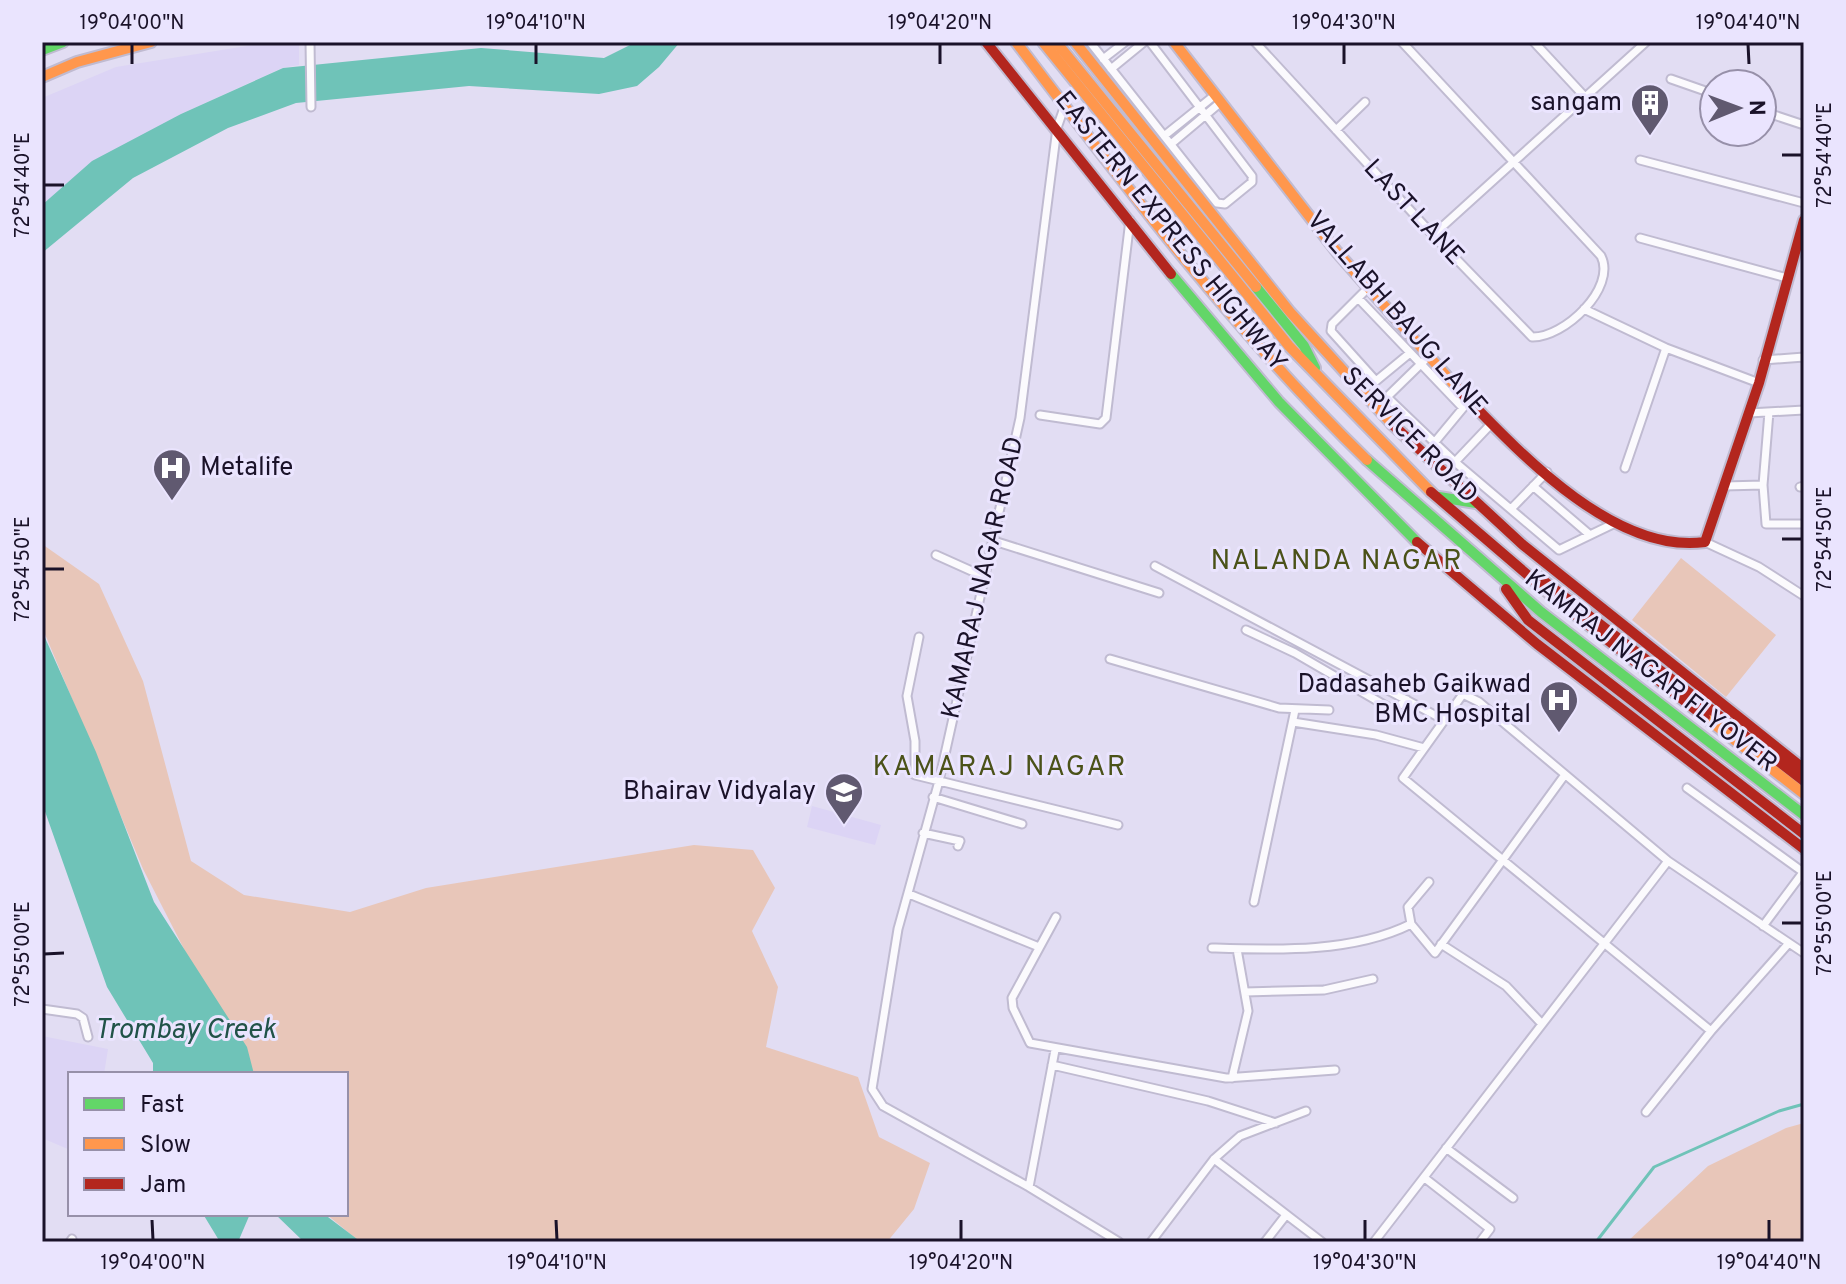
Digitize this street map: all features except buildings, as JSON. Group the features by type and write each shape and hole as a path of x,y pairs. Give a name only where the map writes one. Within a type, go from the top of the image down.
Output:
{"main road":[{"path":"42,50 63,42"},
{"path":"42,77 77,62 151,42"},
{"path":"986,42 1253,371 1313,440 1385,512 1533,639 1804,849"},
{"name":"EASTERN EXPRESS HIGHWAY","path":"1043,42 1252,303 1326,388 1496,549"},
{"path":"1056,42 1304,346 1326,388"},
{"name":"SERVICE ROAD","path":"1075,42 1299,323 1366,399 1560,577 1804,769"},
{"name":"VALLABH BAUG LANE","path":"1174,42 1413,350 1428,357 1492,423 1613,524 1687,546 1705,542"},
{"name":"EASTERN EXPRESS HIGHWAY","path":"1016,44 1238,322 1388,480 1497,577"},
{"path":"1705,542 1759,383 1804,220"},
{"path":"1439,497 1476,503"},
{"path":"1496,549 1555,587 1804,781"},
{"name":"KAMRAJ NAGAR FLYOVER","path":"1496,549 1804,794"},
{"path":"1497,577 1528,620 1804,834"},
{"name":"KAMRAJ NAGAR FLYOVER","path":"1497,577 1804,815"}],"street":[{"path":"310,42 311,105"},
{"path":"1090,42 1103,59 1164,136 1219,204 1225,204 1252,182 1249,171 1147,42 1111,69"},
{"path":"1103,59 1125,42"},
{"name":"LAST LANE","path":"1255,42 1532,337 1554,333 1584,309"},
{"path":"1402,42 1601,256 1606,267 1605,277 1584,309 1666,348 1759,383"},
{"path":"1534,42 1585,97"},
{"path":"1433,235 1640,44"},
{"path":"1671,79 1698,88"},
{"path":"1164,136 1200,107 1218,98"},
{"path":"1171,144 1206,115 1218,98"},
{"path":"1336,130 1365,102"},
{"name":"KAMARAJ NAGAR ROAD","path":"1065,105 1057,128 1020,418 939,781 898,929 872,1089 874,1097 883,1106 1029,1187 1119,1242"},
{"path":"1778,116 1804,125"},
{"path":"1249,171 1265,159"},
{"path":"1640,160 1804,203"},
{"path":"1040,415 1100,424 1106,418 1130,218"},
{"path":"1640,238 1787,278"},
{"path":"1367,289 1329,328 1374,380 1413,350"},
{"path":"1358,298 1413,350 1419,366 1463,408 1434,443"},
{"path":"1625,468 1666,348"},
{"path":"1428,357 1387,397 1455,462 1559,550 1613,524"},
{"path":"1763,360 1804,357"},
{"path":"1749,413 1804,410"},
{"path":"1769,412 1763,485 1766,524 1804,524"},
{"path":"1455,462 1492,423"},
{"path":"1511,509 1547,472"},
{"path":"1724,486 1763,485"},
{"path":"1533,486 1590,535"},
{"path":"994,541 1159,593"},
{"path":"1705,542 1759,567 1804,596"},
{"path":"936,555 985,577"},
{"path":"1155,566 1444,720"},
{"path":"1246,630 1295,653 1393,710 1407,700"},
{"path":"919,637 907,696 915,741 913,771 918,777 1118,825"},
{"path":"1110,659 1295,710 1329,710"},
{"path":"1711,1031 1403,778 1463,694 1479,702 1668,861 1804,953"},
{"path":"1254,902 1295,710"},
{"path":"1293,722 1376,735 1424,748"},
{"path":"1429,882 1408,907 1411,924 1435,953 1564,776"},
{"path":"1687,788 1803,872 1763,926"},
{"path":"933,797 1022,824"},
{"path":"923,833 960,841 958,846"},
{"path":"1374,1242 1426,1179 1446,1148 1668,861"},
{"path":"909,894 1039,947"},
{"path":"1056,917 1011,1003 1030,1043 1055,1050 1232,1078 1335,1070"},
{"path":"1212,948 1360,940 1390,934 1411,924"},
{"path":"1646,1112 1711,1031 1789,943"},
{"path":"1441,944 1506,986 1542,1024"},
{"path":"1232,1078 1247,1017 1237,949"},
{"path":"1245,992 1324,990 1373,979"},
{"path":"42,1009 77,1014 83,1018 88,1037"},
{"path":"1029,1187 1055,1050"},
{"path":"1052,1065 1208,1101 1276,1123"},
{"path":"1151,1242 1214,1159 1240,1136 1306,1111"},
{"path":"1446,1148 1513,1198"},
{"path":"1214,1159 1322,1242"},
{"path":"1426,1179 1490,1229 1485,1240"},
{"path":"1265,1242 1286,1215"}],"shaded area":[{"path":"272,42 299,42 299,65 282,68 181,114 42,205 42,98 116,67"},
{"path":"42,544 99,584 143,681 191,861 244,895 350,912 426,888 694,845 753,850 775,888 752,931 778,987 766,1047 858,1077 879,1137 930,1163 914,1209 887,1242 360,1242 328,1216 348,1216 348,1072 247,1072 143,869 42,627"},
{"path":"1681,558 1776,635 1726,697 1632,620"},
{"name":"Bhairav Vidyalay","path":"812,806 881,825 875,845 807,827"},
{"path":"42,1036 108,1049 104,1072 68,1072 68,1149 42,1138"},
{"path":"1804,1123 1804,1242 1627,1242 1708,1166 1786,1128"}],"water":[{"path":"636,42 680,42 659,67 637,86 599,94 469,86 296,103 228,128 133,178 42,253 42,205 92,161 181,114 283,68 481,48 604,58"},
{"name":"Trombay Creek","path":"42,631 96,752 154,902 247,1047 253,1072 153,1072 153,1063 107,987 42,803"},
{"path":"204,1216 249,1216 238,1242 220,1242"},
{"path":"277,1216 327,1216 361,1242 304,1242"}],"waterway":[{"path":"1596,1242 1654,1167 1779,1111 1804,1104"}],"traffic: fast":[{"path":"42,50 63,42"},
{"path":"1171,274 1279,402 1417,542"},
{"path":"1256,287 1304,346 1315,368"},
{"path":"1367,460 1541,612 1804,815"},
{"path":"1439,497 1476,503"}],"traffic: slow":[{"path":"42,77 77,62 151,42"},
{"path":"1016,42 1227,310 1272,362 1367,460"},
{"path":"1043,42 1289,346 1431,492"},
{"path":"1056,42 1256,287"},
{"path":"1075,42 1290,312 1392,424"},
{"path":"1174,42 1337,252 1457,388"},
{"path":"1705,717 1804,794"}],"traffic: jam":[{"path":"986,42 1171,274"},
{"path":"1457,388 1537,467 1602,515 1636,532 1670,542 1705,542 1759,383 1804,220"},
{"path":"1392,424 1523,545 1804,769"},
{"path":"1431,492 1557,600 1705,717"},
{"path":"1417,542 1537,644 1804,849"},
{"path":"1536,575 1804,781"},
{"path":"1506,589 1528,620 1804,834"}],"place":[{"name":"sangam","path":"1650,137"},
{"name":"Metalife","path":"172,502"},
{"name":"Dadasaheb Gaikwad BMC Hospital","path":"1559,734"},
{"name":"Bhairav Vidyalay","path":"844,826"}],"district":[{"name":"NALANDA NAGAR","path":"1337,562"},
{"name":"KAMARAJ NAGAR","path":"1000,768"}]}
